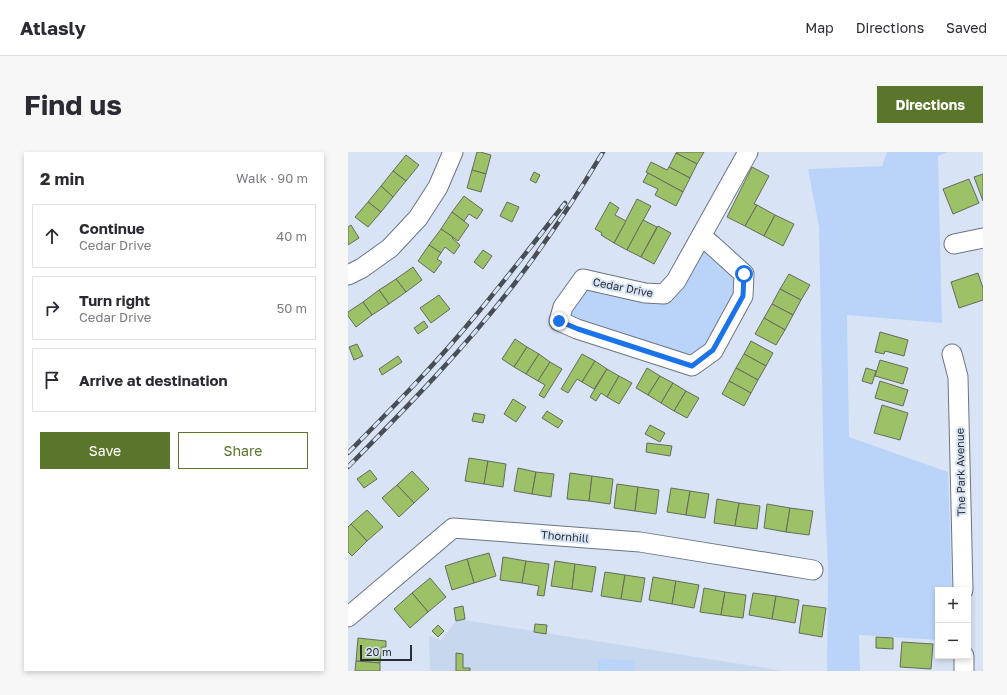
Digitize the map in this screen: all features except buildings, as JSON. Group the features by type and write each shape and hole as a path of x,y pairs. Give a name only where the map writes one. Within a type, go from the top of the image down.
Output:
{"street":[{"path":"348,276 390,248 418,218 438,187 453,152"},
{"name":"Cedar Drive","path":"701,236 744,274 743,296 713,350 692,366 578,329 559,321 563,306 583,279 645,293 664,294 676,281 701,236 748,152"},
{"path":"954,244 983,238"},
{"name":"The Park Avenue","path":"952,354 958,377 962,587"},
{"name":"Thornhill","path":"348,617 453,528 640,542 813,570"},
{"path":"964,659 964,671"}],"shaded area":[{"path":"887,152 948,152 938,156 942,323 847,315 849,437 948,472 952,587 935,587 935,640 859,635 860,671 827,671 828,568 824,488 819,227 808,169 882,166"},
{"path":"702,243 739,278 737,295 707,348 691,359 565,318 586,283 647,298"},
{"path":"458,619 784,671 430,671 429,636 441,640"},
{"path":"598,659 635,660 635,671 598,671"}],"railway":[{"path":"348,467 434,378 496,307 550,235 603,152"},
{"path":"348,453 456,339 565,203"}],"route":[{"path":"559,321 578,329 692,366 713,350 743,296 744,274"}]}
